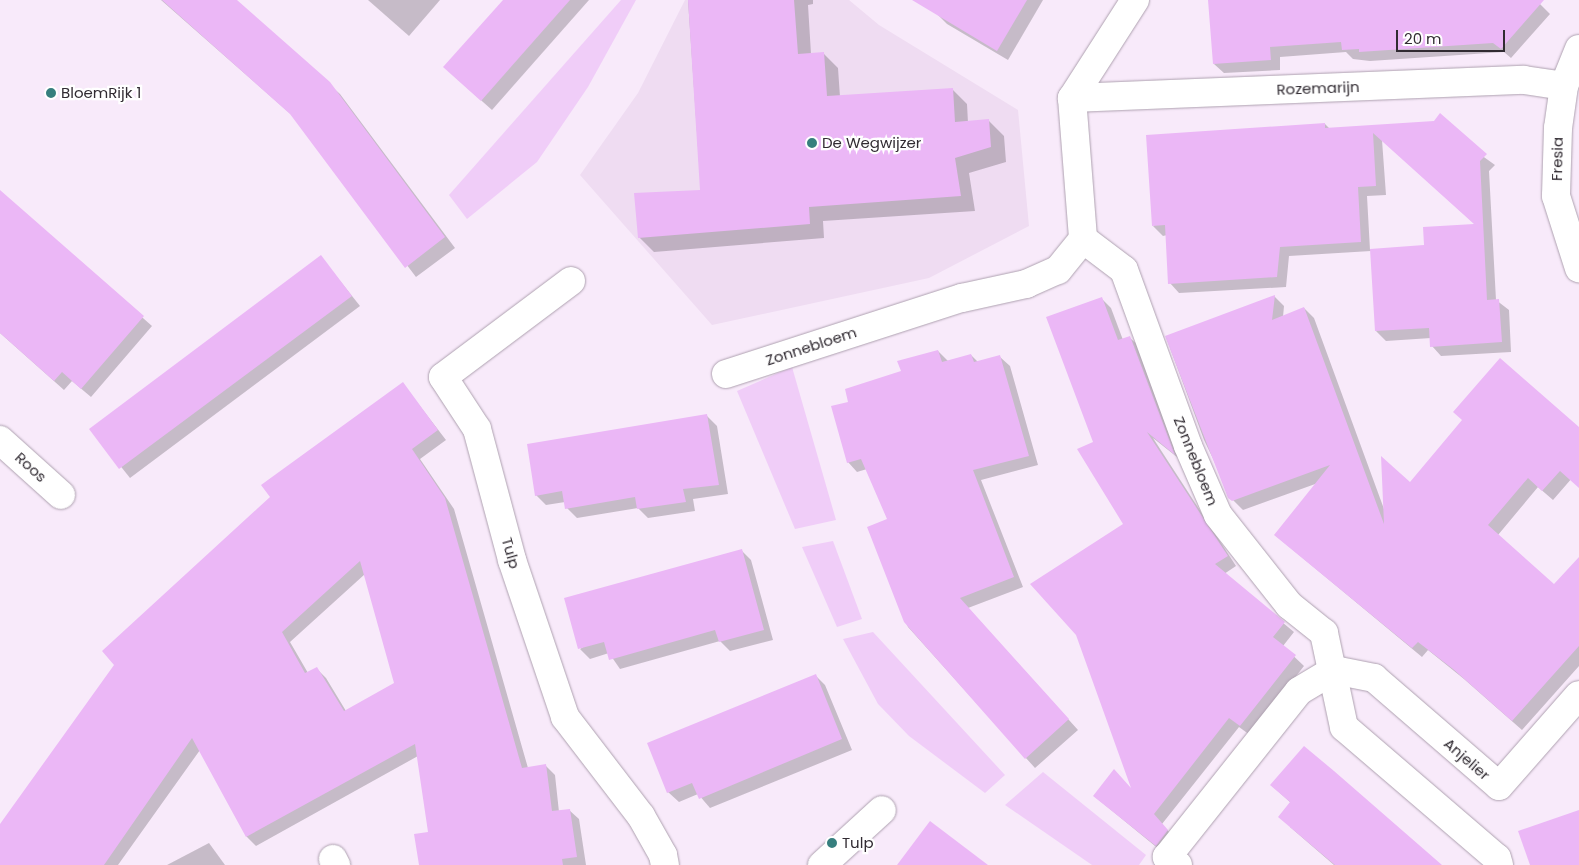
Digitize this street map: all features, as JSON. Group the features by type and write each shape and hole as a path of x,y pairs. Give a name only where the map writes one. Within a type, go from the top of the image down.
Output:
{"street":[{"path":"1083,239 1072,98 1136,0"},
{"name":"Fresia","path":"1578,55 1564,86 1558,128 1556,196 1579,268"},
{"name":"Rozemarijn","path":"1072,98 1524,80 1564,86"},
{"name":"Zonnebloem","path":"726,374 962,298 1026,284 1058,270 1083,239 1124,270 1188,446 1218,515 1289,605 1324,633 1334,670"},
{"name":"Tulp","path":"571,281 443,377 478,429 512,560 564,717 641,816 663,854 665,865"},
{"name":"Roos","path":"0,440 61,494"},
{"path":"1178,865 1167,857 1299,691 1334,670 1344,727 1497,858 1499,865"},
{"name":"Anjelier","path":"1334,670 1374,678 1499,786 1579,695"},
{"path":"822,865 882,810"}],"shaded area":[{"path":"621,0 636,0 588,87 537,162 467,219 449,195"},
{"name":"De Wegwijzer","path":"685,0 849,0 879,25 1018,110 1029,226 929,278 712,325 580,175 638,93"},
{"path":"792,367 836,520 795,529 737,391"},
{"path":"833,541 862,619 837,627 802,547"},
{"path":"873,632 1005,775 985,793 909,736 878,704 843,639"},
{"path":"1043,772 1146,855 1139,865 1092,865 1005,805"}],"building":[{"path":"162,0 237,0 330,82 445,237 405,268 290,114"},
{"path":"503,0 570,0 481,101 443,67"},
{"path":"688,0 794,0 798,54 824,52 827,96 953,88 955,122 989,119 991,147 955,158 961,196 809,207 810,224 638,238 634,193 700,190"},
{"path":"912,0 1027,0 997,51"},
{"path":"1208,0 1544,0 1501,49 1493,43 1359,52 1359,49 1342,50 1341,42 1270,47 1271,60 1213,64"},
{"path":"1440,113 1487,154 1480,161 1487,300 1499,299 1502,342 1430,347 1429,328 1375,331 1370,249 1424,245 1423,227 1474,224 1373,133 1376,186 1358,187 1361,242 1280,247 1277,277 1168,284 1165,225 1152,226 1146,135 1325,123 1325,128 1434,121"},
{"path":"0,190 144,316 81,389 62,372 54,381 0,333"},
{"path":"321,255 352,296 119,469 89,429"},
{"path":"1275,295 1272,320 1304,307 1384,524 1381,456 1410,482 1462,420 1453,412 1500,358 1579,427 1579,488 1560,471 1542,491 1528,478 1488,525 1554,584 1579,557 1579,646 1512,721 1453,669 1418,642 1412,648 1274,535 1330,465 1232,501 1228,498 1165,336"},
{"path":"1102,297 1118,340 1130,336 1175,455 1147,432 1228,556 1215,564 1285,622 1273,637 1296,655 1240,726 1229,718 1154,814 1168,830 1156,846 1093,796 1114,769 1131,788 1076,635 1030,584 1123,524 1077,449 1093,442 1046,317"},
{"path":"938,350 942,362 971,354 974,362 1000,355 1029,456 973,470 1014,577 960,598 1069,719 1025,759 904,622 867,527 887,519 861,459 847,463 831,406 848,402 845,389 901,371 897,361"},
{"path":"403,382 438,430 412,449 445,498 522,768 546,764 552,811 570,809 577,857 562,859 563,865 419,865 414,834 428,832 415,744 246,837 192,738 104,865 0,865 0,824 114,665 102,651 270,497 261,485","holes":["360,561 394,683 344,711 317,667 305,673 282,632"]},
{"path":"707,414 719,485 683,489 686,502 637,509 635,497 565,509 562,491 535,496 527,444"},
{"path":"742,549 764,630 719,642 715,630 609,660 604,642 578,649 564,598"},
{"path":"816,674 842,739 699,799 692,783 667,793 647,743"},
{"path":"1304,746 1442,865 1335,865 1278,817 1290,802 1270,785"},
{"path":"1579,810 1579,865 1530,865 1518,831"},
{"path":"930,821 988,865 897,865"}],"place":[{"name":"BloemRijk 1","path":"51,93"},
{"name":"De Wegwijzer","path":"812,143"},
{"name":"Tulp","path":"832,843"}]}
